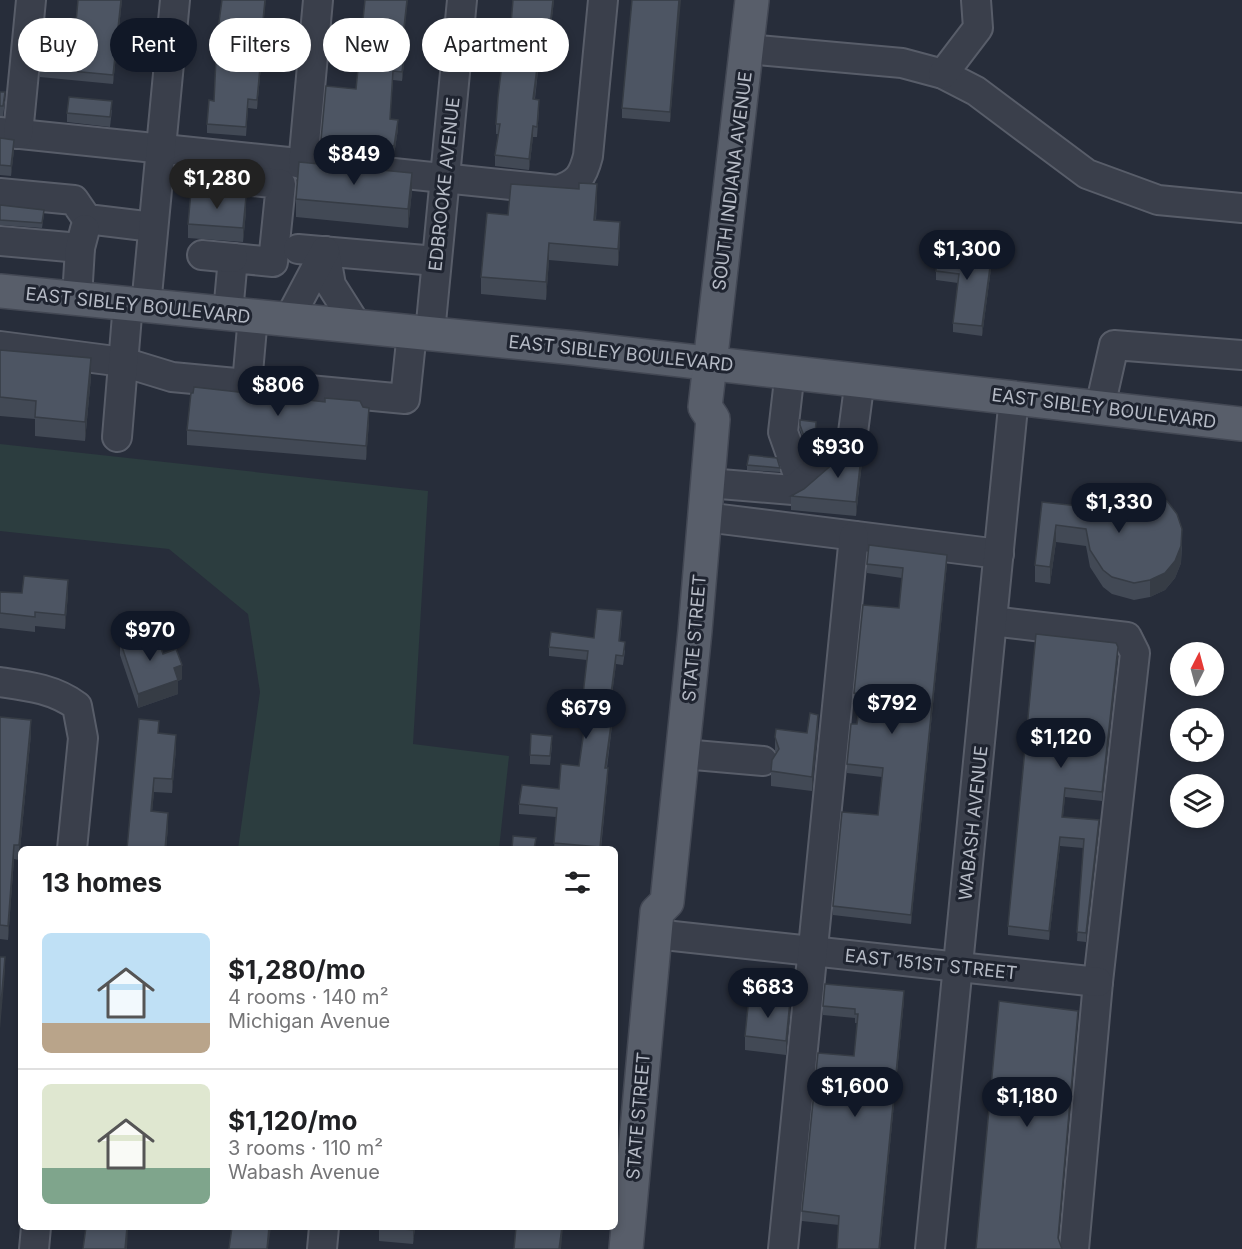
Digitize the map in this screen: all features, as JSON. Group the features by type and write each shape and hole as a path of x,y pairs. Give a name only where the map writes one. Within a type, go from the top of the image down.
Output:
{"main road":[{"name":"SOUTH INDIANA AVENUE","path":"711,363 752,0"},
{"name":"EAST SIBLEY BOULEVARD","path":"0,291 790,371 1242,424"},
{"name":"STATE STREET","path":"626,1249 656,923 649,895 700,411 711,363"},
{"name":"STATE STREET","path":"656,923 667,902 708,483 713,419 700,411"}],"street":[{"path":"31,0 9,133 558,190 574,184 584,174 588,156 603,0"},
{"path":"117,437 123,362 153,227 175,0"},
{"path":"303,165 318,0"},
{"name":"EDBROOKE AVENUE","path":"247,384 405,399 436,261 462,0"},
{"path":"943,74 978,28 975,0"},
{"path":"747,49 902,63 943,74 976,91 1087,174 1158,200 1242,208"},
{"path":"202,176 281,184 273,262 202,255"},
{"path":"0,193 74,200 87,219 80,248 78,298"},
{"path":"87,219 153,227"},
{"path":"0,241 80,248"},
{"path":"311,250 436,261"},
{"path":"289,319 311,250"},
{"path":"311,250 357,326"},
{"path":"0,346 123,362 172,377 247,384 233,258"},
{"path":"1100,407 1113,345 1242,355"},
{"path":"790,371 783,432 801,483"},
{"path":"708,483 793,490 852,440 860,379"},
{"name":"WABASH AVENUE","path":"930,1249 1014,397"},
{"path":"705,517 999,554"},
{"path":"783,1249 854,536"},
{"path":"992,621 1127,637 1135,653 1098,982 1074,1249"},
{"path":"0,682 43,689 63,696 77,706 83,738 72,846"},
{"path":"683,754 763,761"},
{"name":"EAST 151ST STREET","path":"656,923 812,951 1098,982"},
{"path":"34,1249 36,1230"},
{"path":"322,1249 324,1230"}],"shaded area":[{"path":"0,444 428,491 413,744 509,756 499,846 238,846 260,692 248,614 169,549 0,531"}],"building":[{"path":"78,0 121,0 119,18 110,18 110,72 113,72 113,75 82,72 98,72 98,18 76,18"},
{"path":"222,0 265,0 263,18 220,18"},
{"path":"365,0 407,0 405,18 363,18"},
{"path":"513,0 553,0 551,18 512,18"},
{"path":"632,0 679,0 670,112 622,108"},
{"path":"215,72 260,72 257,100 248,99 246,127 207,124 209,100 214,101"},
{"path":"358,72 393,72 390,119 398,120 394,146 327,137 327,140 321,140 326,86 356,89"},
{"path":"501,72 536,72 533,99 539,100 537,127 533,126 529,159 495,155 500,124 496,124"},
{"path":"0,92 5,92 3,106 0,106"},
{"path":"69,97 112,101 110,117 67,113"},
{"path":"0,138 14,140 11,166 0,165"},
{"path":"299,162 412,173 408,209 296,199"},
{"path":"579,183 597,184 594,220 620,222 618,249 549,243 546,282 481,277 487,213 508,215 511,184 579,189"},
{"path":"191,192 246,197 243,228 188,224"},
{"path":"0,205 44,210 42,223 0,220"},
{"path":"939,246 992,252 982,326 953,323 959,274 936,271"},
{"path":"0,350 91,358 85,422 35,417 36,401 0,397"},
{"path":"194,387 325,402 325,398 360,401 363,407 369,408 366,446 187,430 191,393"},
{"path":"800,420 816,422 814,446 809,450 800,425"},
{"path":"863,439 856,502 791,496 804,489 842,456 847,456 847,452"},
{"path":"749,455 777,458 780,468 747,465"},
{"path":"1137,489 1153,493 1167,501 1177,514 1182,529 1181,546 1175,561 1165,573 1150,580 1134,583 1112,577 1103,570 1090,550 1086,529 1056,525 1050,567 1035,565 1042,502 1096,508 1121,491"},
{"path":"869,545 947,555 911,915 833,906 842,812 878,815 883,768 847,764 851,724 857,724 861,694 854,693 863,605 899,608 903,568 867,564"},
{"path":"24,576 68,580 65,615 35,612 35,617 0,613 0,592 22,593"},
{"path":"597,609 622,611 619,641 625,642 623,656 616,655 608,717 612,717 605,768 608,768 600,846 554,843 557,808 519,804 522,785 559,789 561,764 579,766 589,696 583,695 588,651 549,647 551,632 594,638"},
{"path":"154,629 163,654 176,649 182,665 174,668 178,680 138,694 120,641"},
{"path":"1036,634 1116,643 1118,647 1102,792 1065,788 1062,817 1099,820 1086,933 1077,932 1084,839 1060,837 1049,931 1008,926"},
{"path":"810,713 818,715 812,777 771,771 772,760 779,749 775,737 776,729 807,733"},
{"path":"0,717 31,720 19,845 14,845 8,926 0,925"},
{"path":"139,719 159,721 158,733 176,735 172,779 154,778 151,811 168,813 165,846 127,846"},
{"path":"531,734 552,736 550,756 530,755"},
{"path":"513,836 536,838 535,846 512,846"},
{"path":"0,957 5,957 0,1015"},
{"path":"825,984 904,991 879,1249 837,1249 839,1216 802,1211 818,1053 854,1056 858,1014 855,1014 855,1009 823,1006"},
{"path":"749,997 790,1001 786,1041 745,1036"},
{"path":"999,1001 1078,1011 1058,1238 1062,1249 976,1249"},
{"path":"86,1230 127,1230 125,1249 83,1249"},
{"path":"232,1230 269,1230 267,1249 229,1249"},
{"path":"516,1230 562,1230 559,1249 514,1249"}]}
